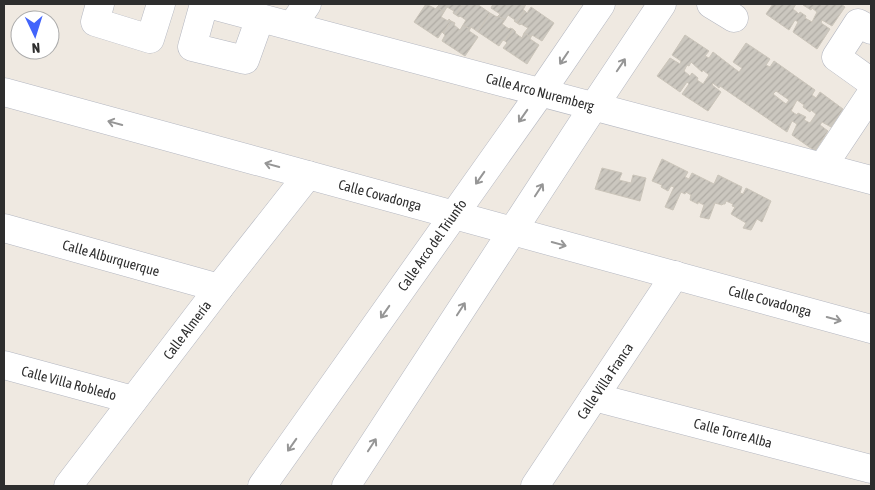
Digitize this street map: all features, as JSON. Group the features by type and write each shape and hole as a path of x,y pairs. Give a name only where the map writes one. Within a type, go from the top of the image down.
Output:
{"street":[{"path":"100,4 95,22 150,39 161,4"},
{"path":"204,4 192,47 245,60 260,18"},
{"name":"Calle Arco Nuremberg","path":"208,4 871,180"},
{"path":"292,26 307,4"},
{"name":"Calle Arco del Triunfo","path":"274,482 454,215 601,4"},
{"path":"346,486 662,4"},
{"path":"711,4 734,18"},
{"path":"871,30 858,23 836,57 871,82"},
{"name":"Calle Covadonga","path":"4,92 871,329"},
{"path":"823,166 871,94"},
{"name":"Calle Almería","path":"68,486 308,175"},
{"name":"Calle Alburquerque","path":"4,228 219,288"},
{"name":"Calle Villa Franca","path":"535,486 675,275"},
{"name":"Calle Villa Robledo","path":"4,365 134,400"},
{"name":"Calle Torre Alba","path":"594,397 871,469"}],"building":[{"path":"426,4 436,9 437,7 444,12 441,17 451,21 438,38 414,22"},
{"path":"436,4 463,4 456,15 453,13 454,11 447,7 444,12"},
{"path":"463,4 477,4 490,13 478,32 471,27 470,29 463,25 466,20 456,15"},
{"path":"493,4 526,4 523,10 525,11 517,23 508,15 505,20 498,16 500,14 491,8"},
{"path":"773,4 796,4 793,9 799,14 800,12 806,16 805,18 812,22 817,12 804,4 841,4 845,7 832,26 822,20 821,23 830,29 817,49 793,32 798,22 795,20 789,30 766,14"},
{"path":"531,7 554,23 542,41 524,33 528,28 517,23 525,11 527,13"},
{"path":"490,13 505,20 502,24 509,29 513,29 499,46 478,32"},
{"path":"451,21 460,30 463,25 478,37 465,56 442,41 445,35 443,33"},
{"path":"513,29 522,38 524,33 539,45 527,64 503,48"},
{"path":"685,35 709,51 705,56 709,58 713,52 739,72 742,68 733,62 746,43 770,59 766,65 770,67 774,61 815,90 812,95 816,98 820,92 843,109 831,127 822,122 820,125 828,131 815,151 792,135 797,124 792,121 787,132 713,83 712,85 721,92 708,111 682,94 689,84 687,82 680,92 657,76 670,58 680,64 681,61 672,55","holes":["691,62 702,72 703,70 709,75 703,84 692,73 690,76 684,71","776,91 789,100 786,104 773,94","797,100 804,105 803,107 816,114 810,123 804,120 806,117 791,111"]},
{"path":"662,159 688,172 685,177 689,179 692,173 714,184 718,175 742,187 740,193 743,194 746,188 771,201 762,222 757,219 751,230 743,228 746,223 731,214 735,207 726,201 722,205 715,203 709,219 700,217 704,205 690,200 691,195 686,192 685,194 681,192 673,210 665,207 674,187 671,186 668,191 661,187 662,185 652,181"},
{"path":"602,168 622,173 619,180 631,183 633,175 646,178 640,201 595,189"}]}
